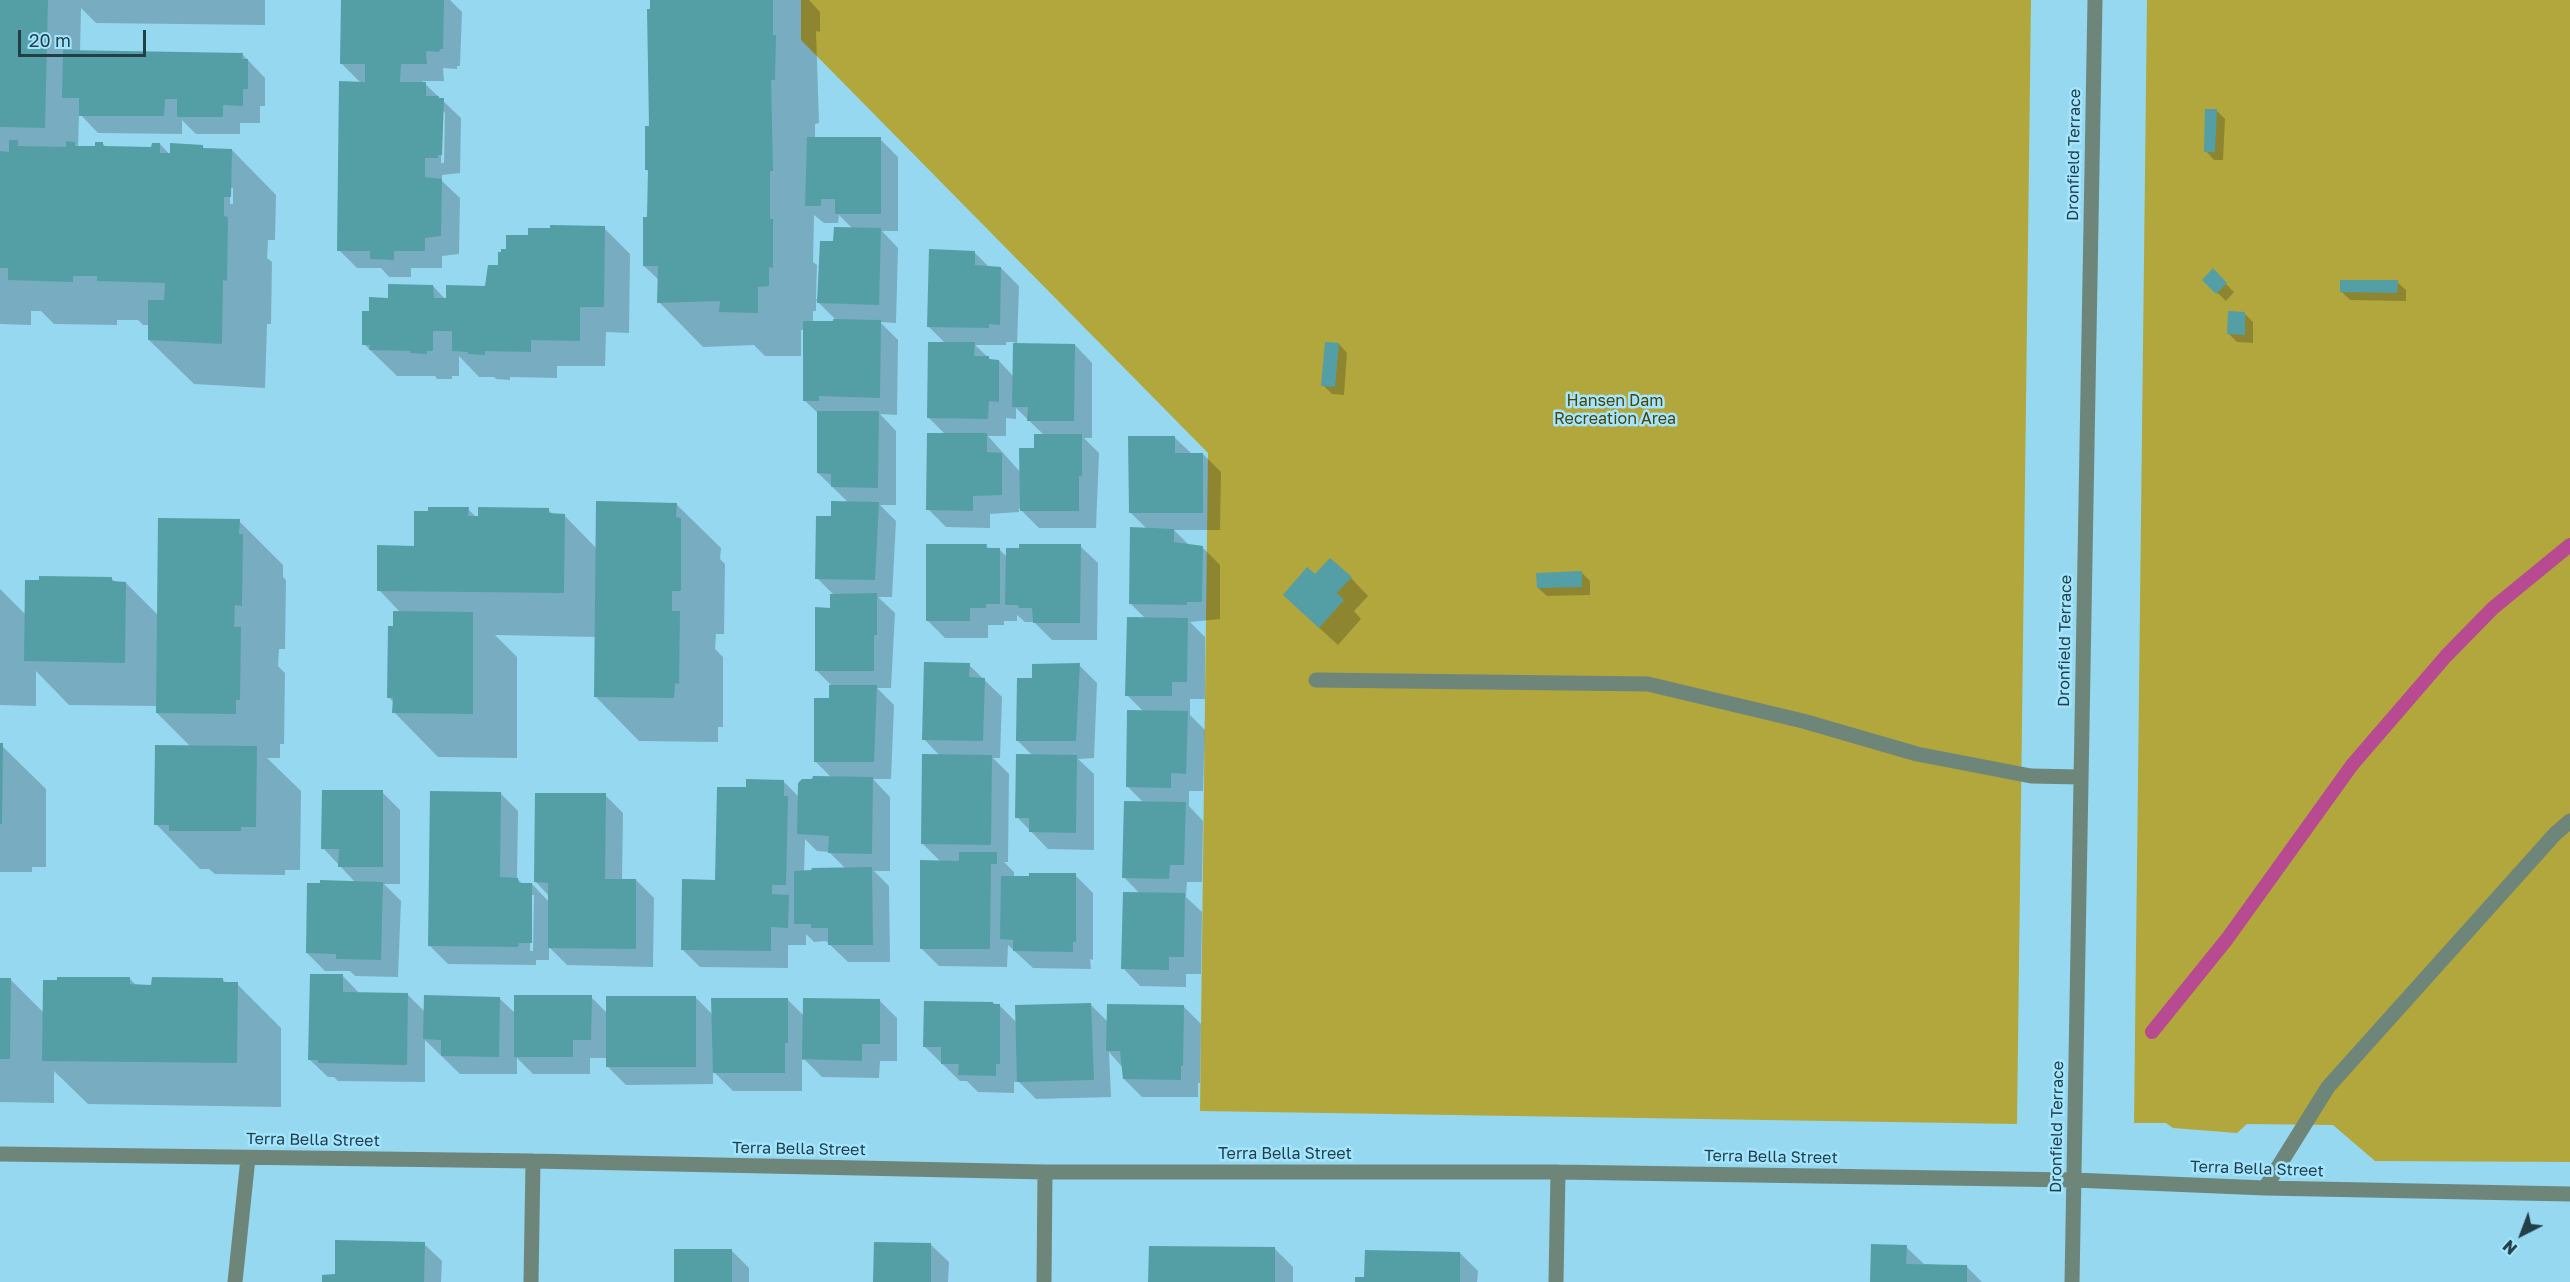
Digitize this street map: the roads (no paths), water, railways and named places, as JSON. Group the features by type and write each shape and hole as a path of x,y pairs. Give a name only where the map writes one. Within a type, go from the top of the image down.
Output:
{"street":[{"name":"Dronfield Terrace","path":"2073,1282 2095,0"},
{"path":"1316,680 1648,684 1803,721 1917,754 2031,776 2080,777"},
{"path":"2265,1188 2328,1087 2555,834 2570,821"},
{"name":"Terra Bella Street","path":"0,1154 533,1161 1045,1172 1558,1172 2074,1180 2265,1188 2570,1194"},
{"path":"236,1282 248,1158"},
{"path":"531,1282 533,1161"},
{"path":"1044,1282 1045,1172"},
{"path":"1556,1282 1558,1172"}],"waterway":[{"path":"2152,1032 2227,939 2352,765 2446,656 2493,608 2570,545"}],"park label":[{"name":"Hansen Dam Recreation Area","path":"1615,410"}]}
